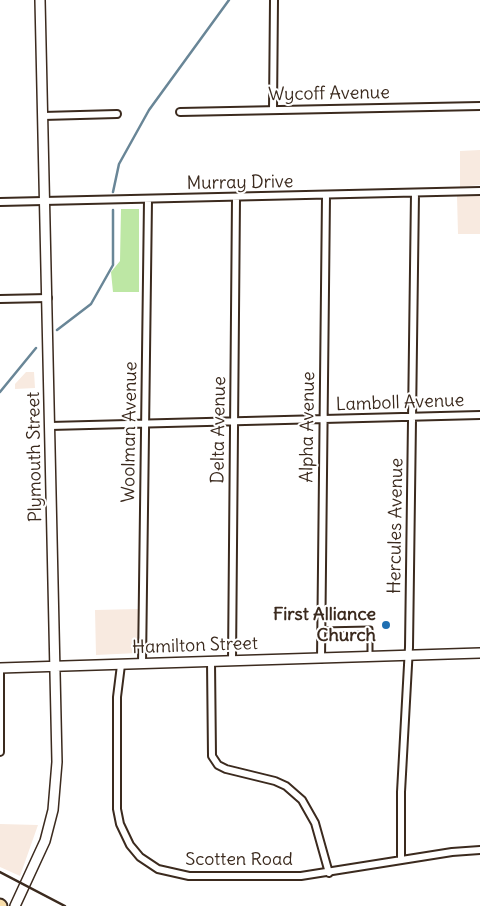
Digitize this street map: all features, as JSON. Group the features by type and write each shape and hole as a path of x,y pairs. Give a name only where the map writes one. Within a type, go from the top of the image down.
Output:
{"street":[{"name":"Plymouth Street","path":"15,906 45,841 53,810 57,762 46,201 40,0"},
{"path":"273,110 274,0"},
{"name":"Wycoff Avenue","path":"180,112 480,106"},
{"path":"43,116 117,114"},
{"name":"Murray Drive","path":"0,202 480,191"},
{"name":"Hercules Avenue","path":"401,860 401,792 409,656 415,193"},
{"name":"Alpha Avenue","path":"321,658 326,196"},
{"name":"Delta Avenue","path":"232,661 236,198"},
{"name":"Woolman Avenue","path":"142,664 148,200"},
{"path":"0,299 48,298"},
{"name":"Lamboll Avenue","path":"50,426 480,416"},
{"name":"Hamilton Street","path":"0,668 480,653"},
{"path":"211,662 212,756 218,765 226,770 275,780 302,800 315,823 329,872"},
{"name":"Scotten Road","path":"121,664 117,697 117,808 124,835 140,857 151,864 169,873 189,876 301,876 480,850"},
{"path":"0,668 0,752"}],"lane":[{"path":"321,630 370,629 370,657"}],"shaded area":[{"path":"480,150 480,185 460,187 460,151"},
{"path":"480,195 480,234 458,234 457,196"},
{"path":"26,372 34,372 35,388 15,389 15,384"},
{"path":"140,609 138,653 96,655 95,610"},
{"path":"0,824 38,825 20,876 0,867"}],"green space":[{"path":"121,209 139,209 139,292 113,292 111,272 120,261"}],"waterway":[{"path":"113,192 119,164 149,110 229,0"},
{"path":"57,330 91,304 113,265 113,210"},
{"path":"0,392 36,348"}],"railway":[{"path":"0,872 65,906"}],"place":[{"name":"First Alliance Church","path":"386,625"}]}
